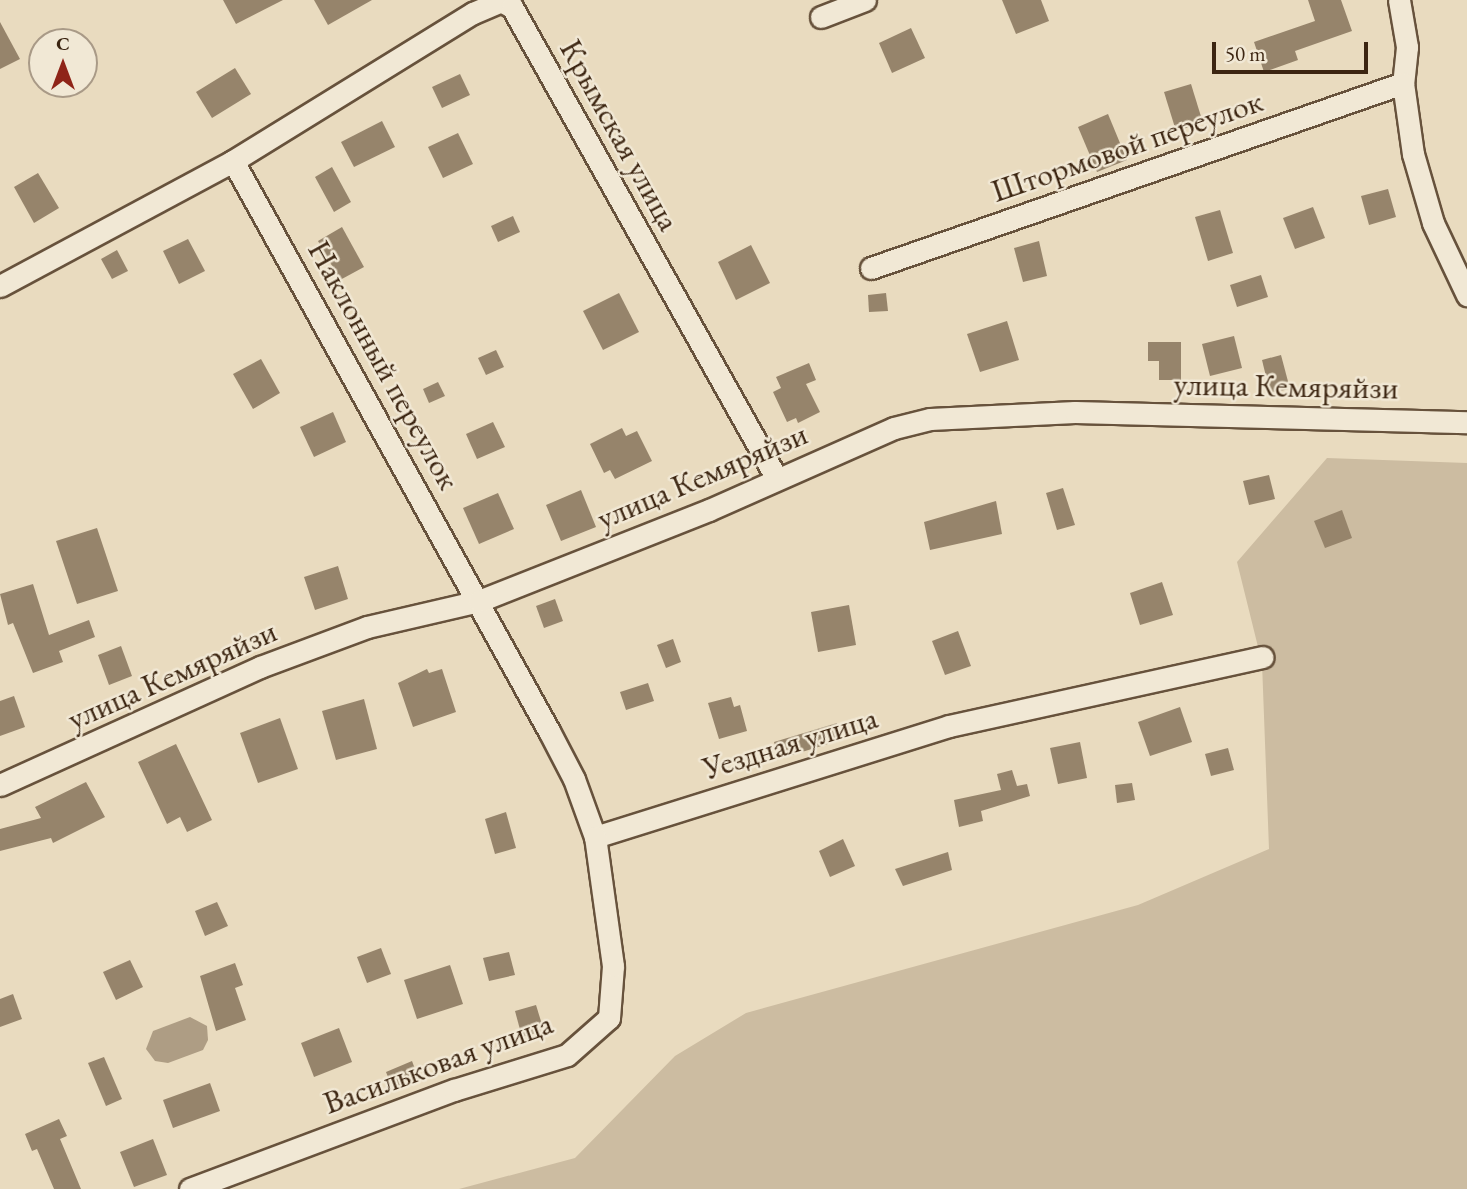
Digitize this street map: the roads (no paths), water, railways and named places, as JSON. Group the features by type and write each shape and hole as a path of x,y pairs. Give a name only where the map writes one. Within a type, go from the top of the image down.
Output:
{"street":[{"path":"821,17 865,0"},
{"path":"1402,1 1406,47 1403,83 1413,154 1433,223 1467,295"},
{"name":"Крымская улица","path":"0,286 233,160 491,4 501,2 512,7 777,479"},
{"name":"Штормовой переулок","path":"871,268 1403,83"},
{"name":"Наклонный переулок","path":"233,160 479,601"},
{"name":"улица Кемяряйзи","path":"0,785 260,667 367,627 479,601 894,428 966,415 1075,412 1467,422"},
{"path":"479,601 574,779 595,837"},
{"name":"Уездная улица","path":"595,837 949,726 1262,657"},
{"name":"Васильковая улица","path":"190,1189 454,1090 567,1055 609,1018 613,966 595,837"}]}
